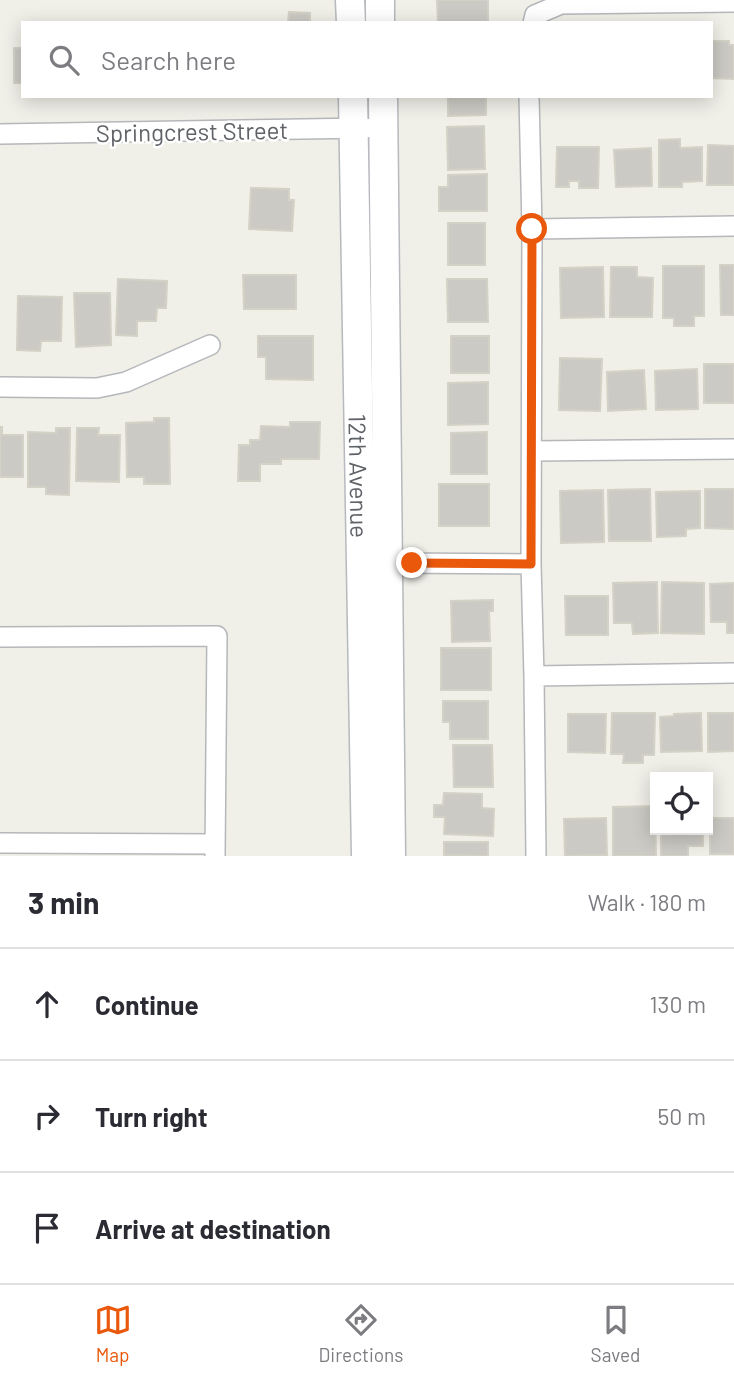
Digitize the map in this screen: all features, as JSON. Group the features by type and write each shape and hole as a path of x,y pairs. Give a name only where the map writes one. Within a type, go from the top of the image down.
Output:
{"street":[{"path":"350,0 351,21"},
{"path":"380,0 380,21"},
{"path":"534,21 536,15 561,4 734,2"},
{"name":"12th Avenue","path":"353,98 366,856"},
{"name":"12th Avenue","path":"383,98 391,856"},
{"path":"529,98 532,229 531,564 536,856"},
{"name":"Springcrest Street","path":"0,134 384,128"},
{"path":"532,229 734,226"},
{"path":"0,387 97,387 126,382 210,345"},
{"path":"358,372 368,423 370,538 377,558 387,563 531,564"},
{"path":"532,451 734,449"},
{"path":"0,637 217,636 215,850 4,847"},
{"path":"534,676 734,673"}],"building":[{"path":"437,0 488,0 488,21 438,21"},
{"path":"289,12 310,13 310,21 288,21"},
{"path":"713,41 729,41 729,45 734,45 734,79 713,78"},
{"path":"14,48 21,48 21,83 14,83"},
{"path":"448,98 486,98 486,115 448,116"},
{"path":"484,126 485,169 448,170 447,127"},
{"path":"680,139 680,148 702,147 702,181 682,182 682,187 659,187 659,140"},
{"path":"708,145 734,146 734,185 707,185"},
{"path":"557,147 599,147 598,188 579,188 579,181 569,181 569,187 556,187"},
{"path":"651,148 652,186 616,187 614,150"},
{"path":"487,174 487,211 439,211 439,187 448,187 448,175"},
{"path":"251,188 289,189 289,200 294,200 292,231 249,229"},
{"path":"448,223 485,223 485,265 448,265"},
{"path":"720,265 734,265 734,315 721,315"},
{"path":"663,266 704,266 704,316 694,316 694,326 674,326 674,318 663,318"},
{"path":"603,267 604,317 561,318 560,268"},
{"path":"611,267 637,267 637,277 653,278 652,317 610,317"},
{"path":"243,275 296,275 296,309 244,309"},
{"path":"118,279 167,281 166,308 157,308 156,321 137,321 137,336 116,335"},
{"path":"447,279 487,279 488,322 448,322"},
{"path":"74,293 110,293 111,345 76,347"},
{"path":"18,296 62,297 61,341 41,341 40,351 17,350"},
{"path":"258,336 313,336 313,380 266,379 266,357 258,357"},
{"path":"451,336 489,336 489,373 451,373"},
{"path":"560,358 602,359 600,411 559,410"},
{"path":"704,364 734,364 734,403 704,403"},
{"path":"697,369 698,409 656,410 655,371"},
{"path":"644,370 646,409 608,411 607,372"},
{"path":"488,382 488,424 448,425 448,383"},
{"path":"154,418 169,418 170,484 144,484 144,477 127,477 126,423 154,422"},
{"path":"290,422 320,422 319,459 281,459 281,464 260,464 260,481 238,481 239,445 250,445 250,440 260,440 261,426 290,427"},
{"path":"0,427 2,435 23,435 23,477 0,477"},
{"path":"56,428 70,428 69,495 46,494 46,487 28,487 28,432 56,433"},
{"path":"77,428 99,428 98,435 120,435 119,482 76,481"},
{"path":"487,432 487,474 451,474 451,433"},
{"path":"439,484 489,484 489,526 439,526"},
{"path":"650,489 651,541 609,541 608,490"},
{"path":"705,489 734,489 734,529 705,528"},
{"path":"603,490 604,542 561,543 560,491"},
{"path":"700,491 700,528 686,529 686,536 657,537 656,492"},
{"path":"657,582 658,633 633,634 632,623 614,623 613,583"},
{"path":"662,582 704,583 704,634 661,633"},
{"path":"734,583 734,633 727,633 727,622 711,622 710,584"},
{"path":"565,596 608,596 608,635 566,635"},
{"path":"493,600 493,611 489,611 490,641 452,642 451,601"},
{"path":"441,648 491,648 491,690 441,690"},
{"path":"443,701 488,701 488,739 450,739 450,722 443,722"},
{"path":"612,713 655,713 654,755 643,755 643,763 623,763 624,754 611,754"},
{"path":"701,713 702,751 661,752 660,717"},
{"path":"708,713 734,713 734,751 708,752"},
{"path":"568,714 606,714 605,753 568,752"},
{"path":"453,745 492,745 493,787 454,787"},
{"path":"444,793 482,794 482,808 494,809 493,836 444,834 445,817 434,817 434,805 443,805"},
{"path":"650,806 650,835 656,835 656,856 613,856 613,807"},
{"path":"606,818 607,855 565,856 564,819"},
{"path":"713,818 734,818 734,854 710,854"},
{"path":"661,835 703,835 703,846 688,846 688,856 661,856"},
{"path":"444,842 488,842 488,856 444,855"}],"route":[{"path":"412,563 531,564 532,229"}]}
